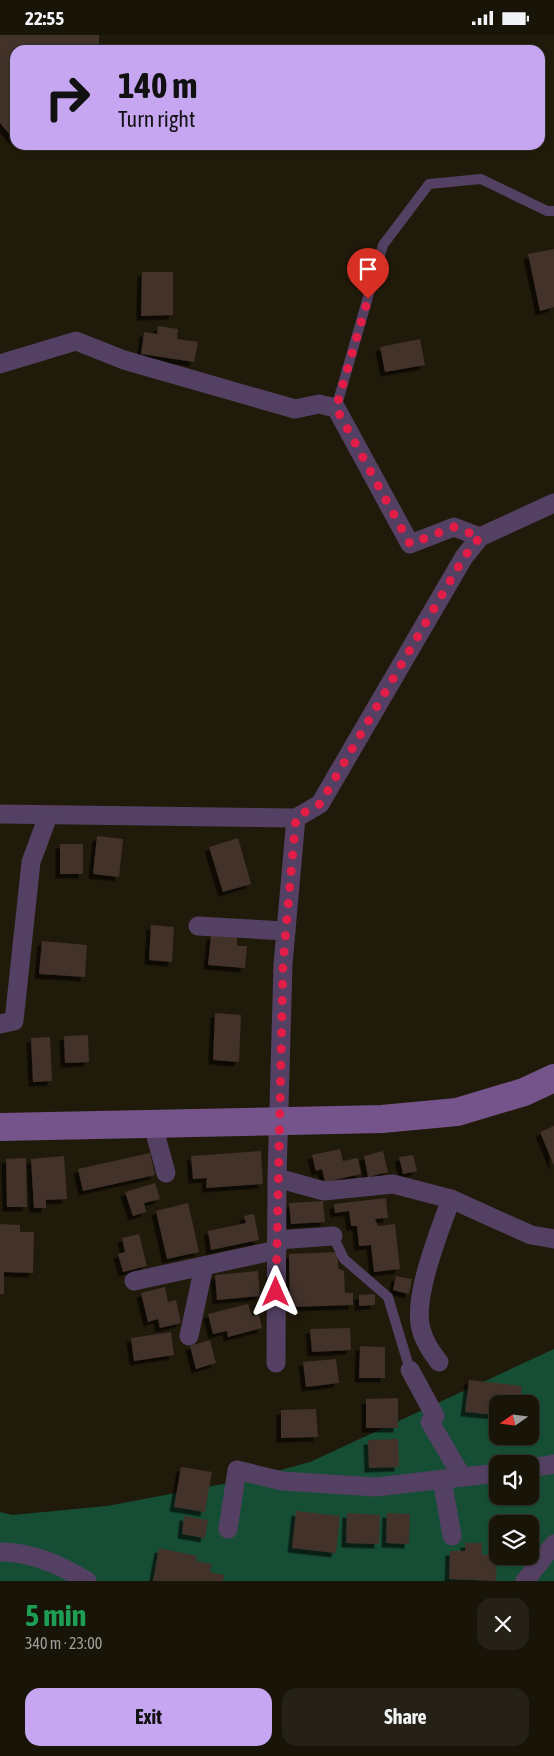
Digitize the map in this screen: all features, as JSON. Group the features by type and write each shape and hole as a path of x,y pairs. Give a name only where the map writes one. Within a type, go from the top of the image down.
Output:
{"street":[{"path":"0,364 76,341 124,360 295,409 319,404 336,408 410,544 454,527 480,537"},
{"path":"0,814 296,817 320,804 464,557 480,537 554,503"},
{"path":"0,1024 14,1021 31,862 48,815"},
{"path":"276,1363 278,1120 286,931 296,817"},
{"path":"198,926 286,931"},
{"path":"0,1127 382,1119 457,1112 524,1092 554,1079"},
{"path":"152,1123 166,1173"},
{"path":"277,1178 324,1191 393,1184 451,1199 531,1235 554,1239"},
{"path":"438,1362 428,1347 420,1327 418,1308 430,1262 451,1199"},
{"path":"134,1281 204,1265 277,1245 333,1235"},
{"path":"189,1336 204,1265"},
{"path":"410,1370 435,1416 430,1422 462,1477"},
{"path":"539,1466 554,1464"},
{"path":"228,1529 238,1470 282,1481 376,1487 489,1474"},
{"path":"442,1479 452,1535"},
{"path":"526,1581 554,1544"},
{"path":"0,1553 15,1552 59,1564 87,1581"}],"lane":[{"path":"336,408 383,245 429,184 481,179 547,211 554,211"},
{"path":"333,1235 344,1259 388,1297 410,1370"}],"green space":[{"path":"554,1349 554,1581 0,1581 0,1512 12,1515 107,1506 244,1480 310,1462"}],"building":[{"path":"0,35 99,35 99,45 10,45 10,135 0,123"},
{"path":"554,249 554,307 540,311 528,254"},
{"path":"142,272 173,272 173,315 141,316"},
{"path":"158,326 178,329 177,339 198,342 194,362 141,354 144,332 157,334"},
{"path":"420,339 425,365 385,372 380,347"},
{"path":"97,836 123,839 119,877 93,874"},
{"path":"238,838 251,884 223,892 209,847"},
{"path":"60,844 83,844 83,874 60,874"},
{"path":"151,925 174,927 172,962 149,960"},
{"path":"211,935 237,937 237,946 247,946 245,968 208,965"},
{"path":"42,941 87,945 85,977 39,974"},
{"path":"215,1013 241,1015 239,1062 213,1060"},
{"path":"88,1035 89,1062 65,1063 64,1036"},
{"path":"50,1037 52,1081 33,1082 31,1038"},
{"path":"554,1126 554,1166 540,1132"},
{"path":"340,1149 343,1161 358,1158 361,1174 325,1182 322,1169 316,1171 312,1155"},
{"path":"261,1151 263,1184 206,1188 207,1178 193,1179 191,1156"},
{"path":"383,1151 388,1172 368,1177 364,1156"},
{"path":"150,1153 155,1175 83,1191 78,1169"},
{"path":"413,1155 417,1171 403,1174 399,1157"},
{"path":"64,1156 67,1199 46,1200 46,1208 34,1208 31,1159"},
{"path":"26,1158 27,1207 7,1207 6,1159"},
{"path":"155,1183 160,1199 144,1203 146,1212 133,1216 125,1192"},
{"path":"386,1198 388,1218 375,1219 378,1226 395,1224 400,1269 374,1272 371,1245 359,1246 357,1226 351,1226 349,1211 335,1213 334,1204"},
{"path":"323,1201 325,1222 291,1224 289,1203"},
{"path":"188,1203 199,1252 167,1259 156,1211"},
{"path":"254,1214 259,1240 211,1250 208,1231 246,1223 244,1216"},
{"path":"0,1224 20,1225 20,1232 34,1232 33,1273 4,1272 4,1294 0,1294"},
{"path":"139,1234 147,1266 123,1272 118,1254 125,1252 122,1238"},
{"path":"338,1252 338,1268 344,1271 345,1293 353,1293 353,1305 290,1307 289,1254"},
{"path":"258,1271 260,1296 217,1300 215,1275"},
{"path":"396,1276 412,1279 409,1294 393,1290"},
{"path":"165,1287 168,1302 176,1300 181,1323 160,1328 158,1319 148,1322 141,1293"},
{"path":"375,1294 375,1305 359,1306 359,1295"},
{"path":"248,1304 252,1316 259,1315 262,1328 228,1337 227,1331 213,1334 208,1314"},
{"path":"350,1328 351,1350 312,1352 310,1329"},
{"path":"171,1332 174,1355 134,1361 131,1338"},
{"path":"210,1340 216,1363 196,1369 190,1346"},
{"path":"360,1346 385,1347 385,1378 359,1378"},
{"path":"336,1359 339,1383 306,1387 303,1362"},
{"path":"469,1380 522,1386 521,1395 489,1395 489,1414 465,1412"},
{"path":"398,1398 398,1428 366,1428 366,1399"},
{"path":"316,1409 318,1437 281,1438 281,1410"},
{"path":"398,1439 399,1467 369,1468 368,1440"},
{"path":"181,1467 212,1472 205,1512 174,1507"},
{"path":"296,1511 340,1516 336,1553 292,1548"},
{"path":"347,1513 380,1515 379,1544 346,1543"},
{"path":"387,1513 410,1514 409,1544 386,1543"},
{"path":"184,1516 208,1520 205,1538 182,1534"},
{"path":"465,1543 482,1543 482,1555 489,1555 489,1565 497,1565 496,1581 449,1579 450,1551 465,1551"},
{"path":"159,1548 197,1556 196,1561 212,1564 210,1572 224,1575 223,1581 153,1581"}],"route":[{"path":"276,1292 283,964 296,817 320,804 464,557 480,537 454,527 410,544 336,408 368,299"}]}
